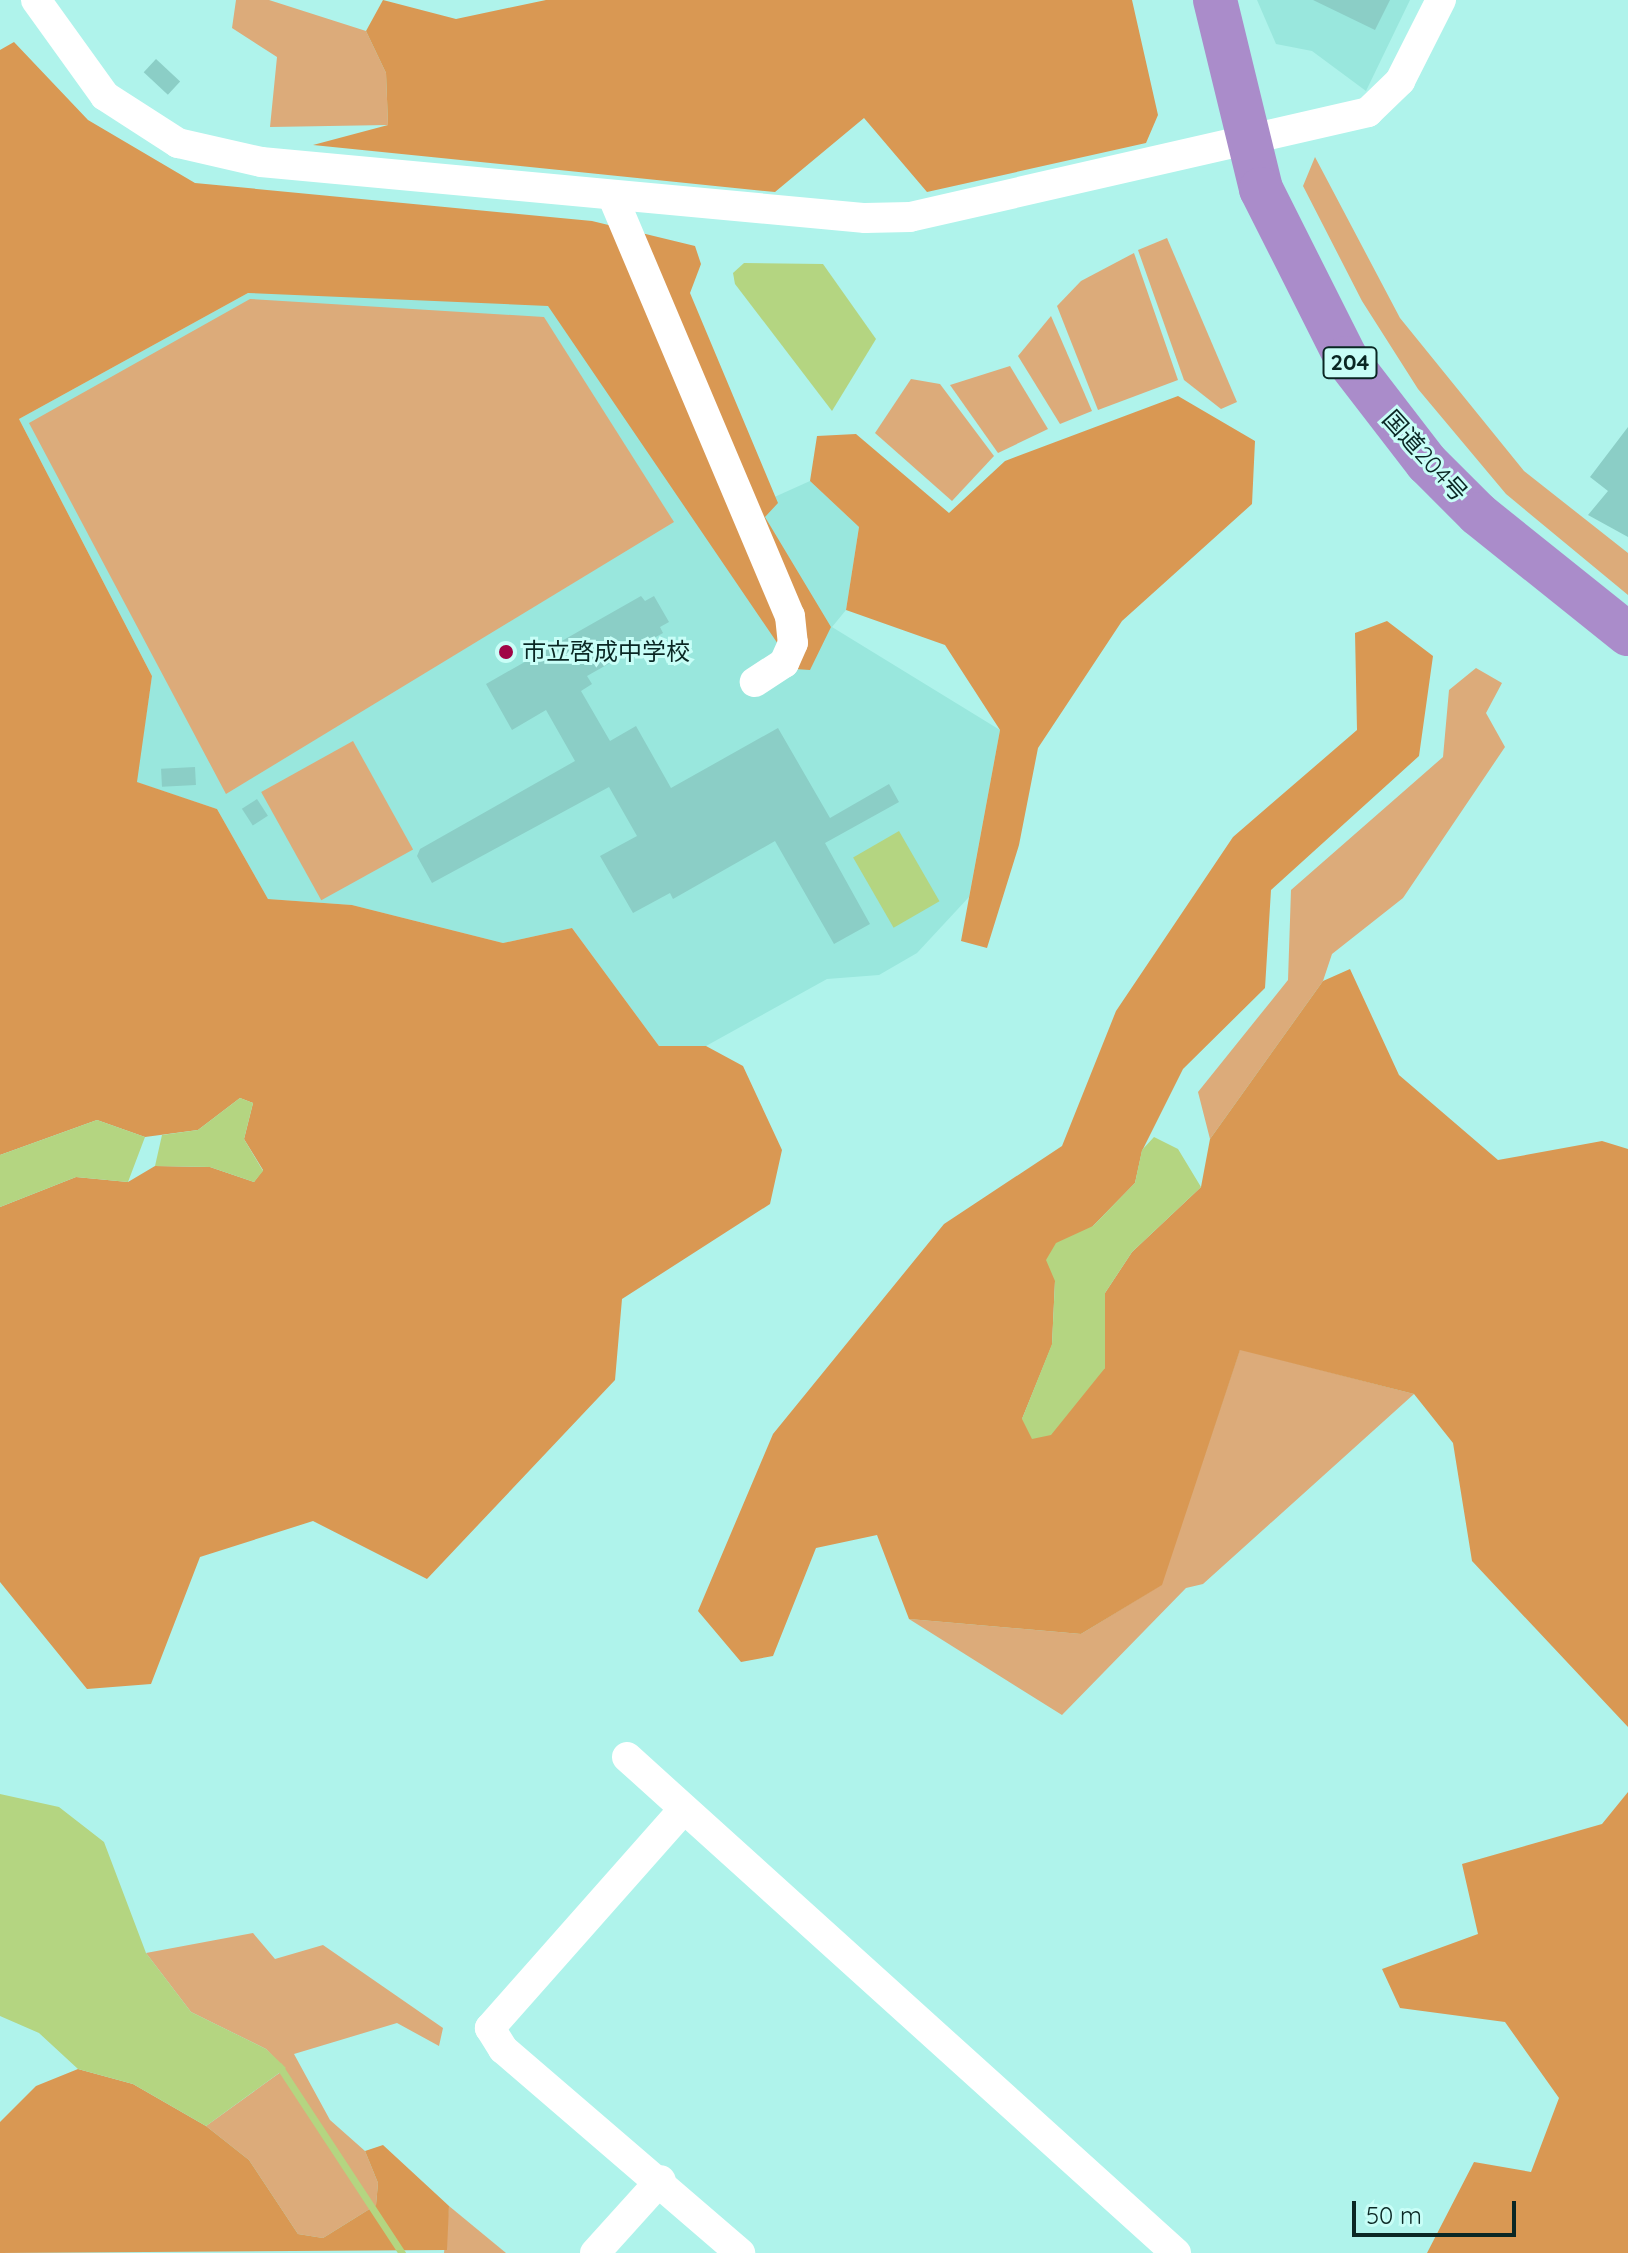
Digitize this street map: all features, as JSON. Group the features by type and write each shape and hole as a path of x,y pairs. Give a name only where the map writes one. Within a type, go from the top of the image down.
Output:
{"highway":[{"name":"国道204号","path":"1215,0 1245,140 1313,299 1384,412 1478,514 1628,634"}],"street":[{"path":"36,0 105,96 178,143 261,162 612,195 910,217 1245,140 1327,126 1385,102 1441,0"},
{"path":"612,195 790,616 793,643 784,663 755,682"},
{"path":"627,1757 682,1811 1168,2250"},
{"path":"682,1811 490,2028 503,2049 661,2180 740,2253"},
{"path":"595,2253 661,2180"}],"shaded area":[{"path":"236,0 269,0 366,31 386,73 388,125 270,127 277,57 232,28"},
{"path":"383,0 456,19 546,0 1132,0 1158,115 1146,143 927,192 864,118 775,192 313,145 388,125 386,73 366,31"},
{"path":"1257,0 1410,0 1366,91 1312,51 1276,44"},
{"path":"14,42 88,120 195,183 592,221 695,246 701,264 690,293 778,503 765,517 831,627 810,670 795,669 548,306 248,293 19,419 152,676 137,782 217,809 268,899 352,905 503,943 572,928 659,1046 706,1046 743,1066 782,1150 770,1204 622,1299 615,1380 427,1579 313,1521 200,1557 151,1684 87,1689 0,1582 0,1207 76,1177 128,1182 155,1166 210,1167 254,1182 263,1170 244,1139 253,1103 240,1098 198,1130 145,1137 97,1120 0,1155 0,50"},
{"path":"1315,157 1400,318 1524,471 1628,553 1628,595 1506,494 1418,389 1362,301 1303,186"},
{"path":"1167,238 1237,402 1221,409 1184,380 1138,250"},
{"name":"市立啓成中学校","path":"600,249 770,499 810,481 859,527 846,610 832,627 1000,730 969,897 917,953 879,975 827,979 706,1046 659,1046 572,928 503,943 352,905 268,899 217,809 136,782 152,676 19,419 248,293"},
{"path":"1134,253 1178,380 1098,410 1057,306 1081,281"},
{"path":"744,263 823,264 876,339 832,411 735,284 733,273"},
{"path":"250,299 544,317 674,522 226,794 29,423"},
{"path":"1051,316 1092,411 1060,424 1018,356"},
{"path":"1010,366 1048,429 998,453 950,385"},
{"path":"911,379 940,384 994,456 952,501 875,433"},
{"path":"1178,396 1255,441 1252,504 1122,621 1038,748 1019,845 987,948 961,941 1000,730 945,645 846,610 859,527 810,481 817,436 856,434 949,513 1005,461"},
{"path":"1387,621 1433,656 1419,756 1271,890 1265,988 1183,1069 1142,1151 1135,1183 1093,1226 1055,1281 1052,1345 1022,1419 1105,1368 1105,1293 1132,1252 1201,1187 1210,1139 1323,981 1350,969 1399,1075 1498,1160 1602,1141 1628,1149 1628,1727 1472,1561 1453,1443 1414,1394 1240,1350 1162,1585 1081,1634 909,1619 877,1535 816,1548 773,1656 741,1662 698,1611 773,1434 944,1224 1062,1146 1116,1011 1233,837 1357,730 1355,633"},
{"path":"1476,668 1502,683 1486,713 1505,747 1403,898 1332,954 1323,981 1210,1139 1198,1092 1288,980 1291,890 1443,757 1449,690"},
{"path":"353,741 413,849 321,900 261,792"},
{"path":"899,831 940,901 894,928 853,858"},
{"path":"240,1098 253,1103 244,1139 263,1171 254,1182 210,1167 155,1166 162,1135 198,1130"},
{"path":"97,1120 145,1137 128,1182 76,1177 0,1207 0,1155"},
{"path":"1154,1137 1178,1149 1201,1187 1132,1252 1105,1293 1105,1368 1051,1435 1032,1439 1022,1419 1052,1344 1055,1281 1046,1260 1056,1243 1093,1226 1135,1183 1142,1150"},
{"path":"1240,1349 1414,1394 1203,1584 1186,1588 1062,1715 909,1619 1081,1634 1161,1585"},
{"path":"1628,1792 1628,2253 1427,2253 1474,2162 1531,2172 1559,2098 1505,2022 1400,2008 1382,1969 1478,1934 1462,1864 1602,1824"},
{"path":"0,1794 59,1807 104,1842 146,1953 191,2012 266,2049 286,2068 206,2126 133,2084 78,2069 39,2033 0,2016"},
{"path":"253,1933 275,1959 323,1945 443,2028 439,2046 397,2023 294,2054 330,2120 365,2151 378,2183 376,2205 323,2238 298,2234 249,2160 206,2126 285,2069 266,2049 191,2012 146,1953"},
{"path":"78,2069 133,2084 206,2126 249,2160 298,2234 323,2238 376,2205 378,2183 365,2151 383,2145 449,2206 447,2250 0,2253 0,2122 36,2086"},
{"path":"449,2206 506,2253 444,2253"}],"building":[{"path":"1313,0 1390,0 1375,30"},
{"path":"156,59 180,82 168,95 144,72"},
{"path":"1628,427 1628,537 1588,515 1608,491 1590,477"},
{"path":"641,596 645,601 654,596 669,622 660,627 663,633 587,676 592,684 581,691 610,741 636,726 671,788 778,728 830,818 889,784 899,802 825,843 870,924 834,944 775,841 673,899 670,893 633,913 600,856 637,836 609,787 432,883 417,856 420,849 575,761 546,710 512,730 486,684"},
{"path":"195,767 196,785 162,787 161,769"},
{"path":"257,799 268,816 253,826 242,809"}],"waterway":[{"path":"279,2066 402,2253"}],"place":[{"name":"市立啓成中学校","path":"506,652"}]}
